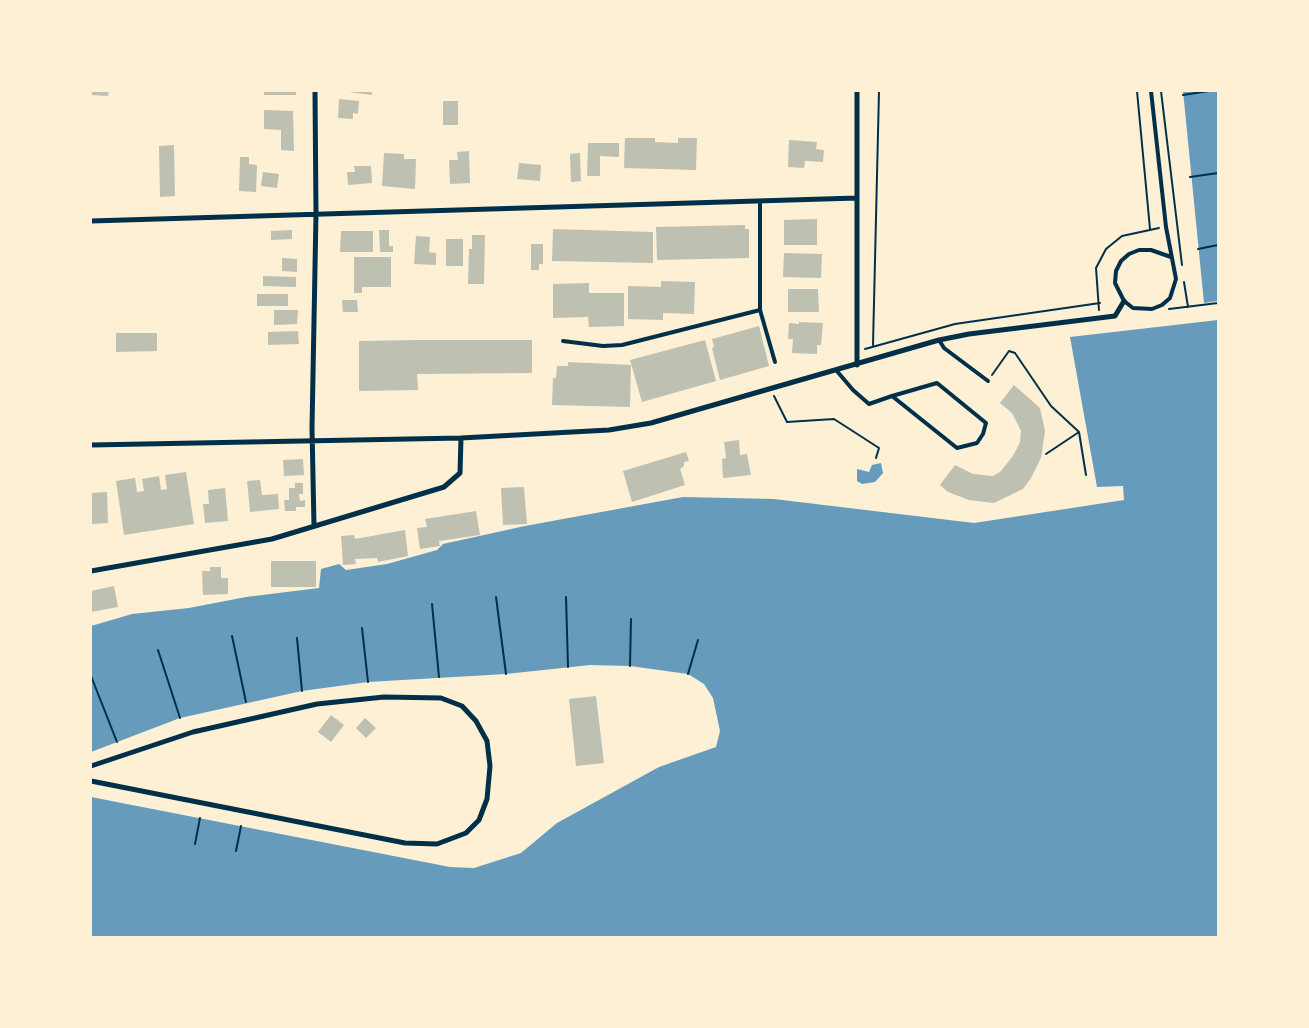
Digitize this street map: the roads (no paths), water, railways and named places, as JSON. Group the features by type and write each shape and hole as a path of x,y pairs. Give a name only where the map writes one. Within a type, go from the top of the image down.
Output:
{"street":[{"path":"314,526 312,440 316,214 315,91"},
{"path":"856,365 857,91"},
{"path":"91,221 857,198"},
{"path":"91,445 461,438 610,430 651,423 940,340 969,334 1115,316 1124,301"},
{"path":"91,571 272,539 444,488 460,473 461,438"},
{"path":"91,766 193,732 316,704 384,697 441,698 462,706 476,721 487,741 490,766 487,799 479,820 466,833 437,844 405,842 91,781"}],"lane":[{"path":"1152,91 1166,227 1176,279 1174,289 1162,305 1143,310 1134,308 1124,301 1118,293 1116,277 1121,262 1129,254 1139,250 1151,250 1171,257"},
{"path":"760,201 760,310 775,362"},
{"path":"563,341 604,346 622,345 760,310"},
{"path":"940,340 944,348 988,380"},
{"path":"836,370 853,390 869,404 892,396 937,383 986,423 983,434 977,443 957,448 892,396"}],"water":[{"path":"1183,91 1218,91 1218,301 1204,303"},
{"path":"1218,320 1218,937 91,937 91,797 450,867 474,868 521,853 557,823 659,767 716,747 720,731 713,698 704,684 688,674 630,666 590,665 506,674 368,682 302,691 180,718 91,752 91,626 132,614 189,608 246,597 319,588 321,569 339,564 346,570 387,564 437,550 443,544 525,526 683,497 774,499 974,523 1124,500 1123,486 1097,487 1070,337"},
{"path":"881,463 883,473 875,482 862,484 857,481 857,469 869,472 872,465"}]}
